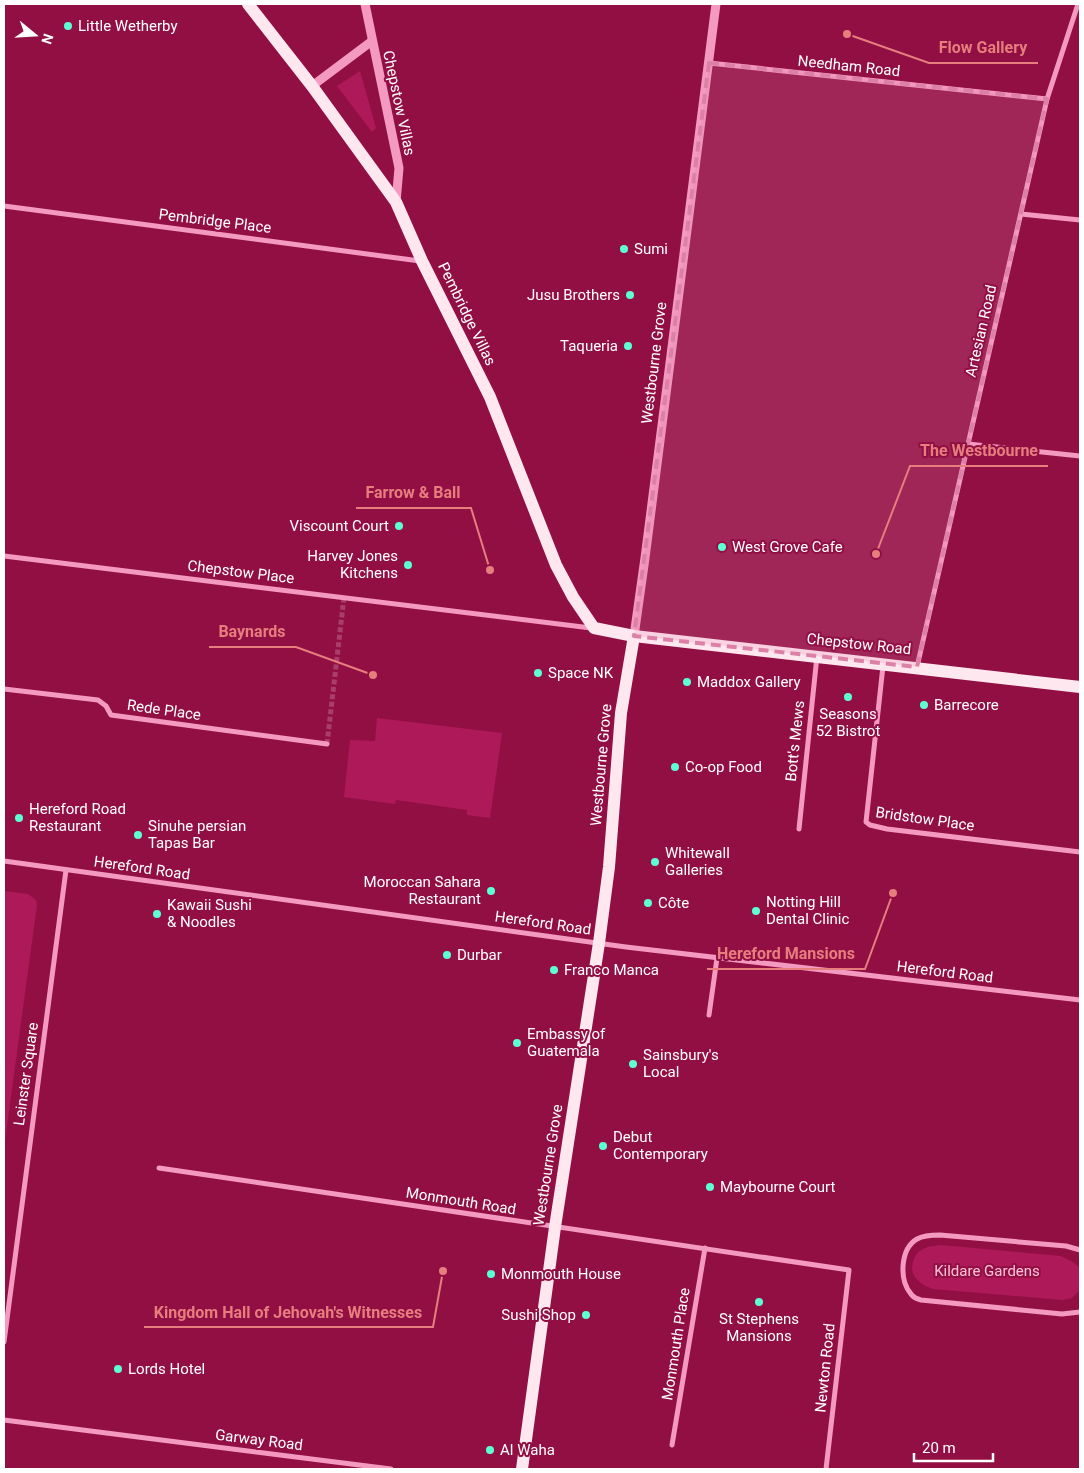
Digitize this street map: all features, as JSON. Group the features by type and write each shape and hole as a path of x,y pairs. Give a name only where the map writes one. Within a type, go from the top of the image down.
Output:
{"main road":[{"name":"Pembridge Villas","path":"248,4 312,86 396,202 422,261 490,397 556,565 573,597 594,628"},
{"path":"594,628 634,636"},
{"name":"Chepstow Road","path":"634,636 1080,687"},
{"name":"Westbourne Grove","path":"522,1469 555,1227 599,943 608,874 621,713 634,636"}],"street":[{"name":"Chepstow Villas","path":"365,4 399,168 396,202"},
{"name":"Westbourne Grove","path":"634,636 646,558 716,4"},
{"name":"Artesian Road","path":"917,667 1047,99 1078,4"},
{"name":"Chepstow Villas","path":"312,86 372,41"},
{"name":"Needham Road","path":"709,63 1047,99"},
{"name":"Pembridge Place","path":"4,206 422,261"},
{"path":"1021,214 1080,220"},
{"path":"968,444 1080,456"},
{"name":"Chepstow Place","path":"4,556 594,628"},
{"name":"Bott's Mews","path":"799,829 817,656"},
{"name":"Bridstow Place","path":"883,663 866,822 870,826 1080,852"},
{"name":"Rede Place","path":"4,689 98,700 106,706 111,715 327,744"},
{"name":"Hereford Road","path":"4,861 599,943 1080,1000"},
{"name":"Leinster Square","path":"4,1342 66,870"},
{"path":"709,1015 717,958"},
{"name":"Monmouth Road","path":"159,1168 849,1270"},
{"path":"1080,1250 1066,1246 940,1235 927,1236 916,1240 908,1249 904,1258 903,1274 905,1285 912,1296 926,1302 1062,1314 1080,1312"},
{"name":"Monmouth Place","path":"672,1445 705,1248"},
{"name":"Newton Road","path":"826,1469 849,1270"},
{"name":"Garway Road","path":"4,1420 390,1469"}],"highlighted area":[{"path":"709,63 1047,99 917,667 634,636"}],"green space":[{"path":"360,71 376,128 372,132 337,86"},
{"path":"377,718 502,733 490,818 467,815 467,810 396,800 395,804 344,797 350,740 375,741"},
{"path":"4,891 28,894 36,900 37,905 4,1148"},
{"name":"Kildare Gardens","path":"940,1245 1061,1256 1080,1268 1080,1290 1072,1298 1063,1300 933,1289 917,1279 912,1270 912,1265 918,1252 927,1247"}],"tunnel":[{"path":"327,744 344,597"}],"place":[{"name":"Little Wetherby","path":"68,26"},
{"name":"Flow Gallery","path":"847,34"},
{"name":"Sumi","path":"624,249"},
{"name":"Jusu Brothers","path":"630,295"},
{"name":"Taqueria","path":"628,346"},
{"name":"Viscount Court","path":"399,526"},
{"name":"West Grove Cafe","path":"722,547"},
{"name":"The Westbourne","path":"876,554"},
{"name":"Harvey Jones Kitchens","path":"408,565"},
{"name":"Farrow & Ball","path":"490,570"},
{"name":"Space NK","path":"538,673"},
{"name":"Baynards","path":"373,675"},
{"name":"Maddox Gallery","path":"687,682"},
{"name":"Seasons 52 Bistrot","path":"848,697"},
{"name":"Barrecore","path":"924,705"},
{"name":"Co-op Food","path":"675,767"},
{"name":"Hereford Road Restaurant","path":"19,818"},
{"name":"Sinuhe persian Tapas Bar","path":"138,835"},
{"name":"Whitewall Galleries","path":"655,862"},
{"name":"Moroccan Sahara Restaurant","path":"491,891"},
{"name":"Hereford Mansions","path":"893,893"},
{"name":"Côte","path":"648,903"},
{"name":"Notting Hill Dental Clinic","path":"756,911"},
{"name":"Kawaii Sushi & Noodles","path":"157,914"},
{"name":"Durbar","path":"447,955"},
{"name":"Franco Manca","path":"554,970"},
{"name":"Embassy of Guatemala","path":"517,1043"},
{"name":"Sainsbury's Local","path":"633,1064"},
{"name":"Debut Contemporary","path":"603,1146"},
{"name":"Maybourne Court","path":"710,1187"},
{"name":"Kingdom Hall of Jehovah's Witnesses","path":"443,1271"},
{"name":"Monmouth House","path":"491,1274"},
{"name":"St Stephens Mansions","path":"759,1302"},
{"name":"Sushi Shop","path":"586,1315"},
{"name":"Lords Hotel","path":"118,1369"},
{"name":"Al Waha","path":"490,1450"}]}
